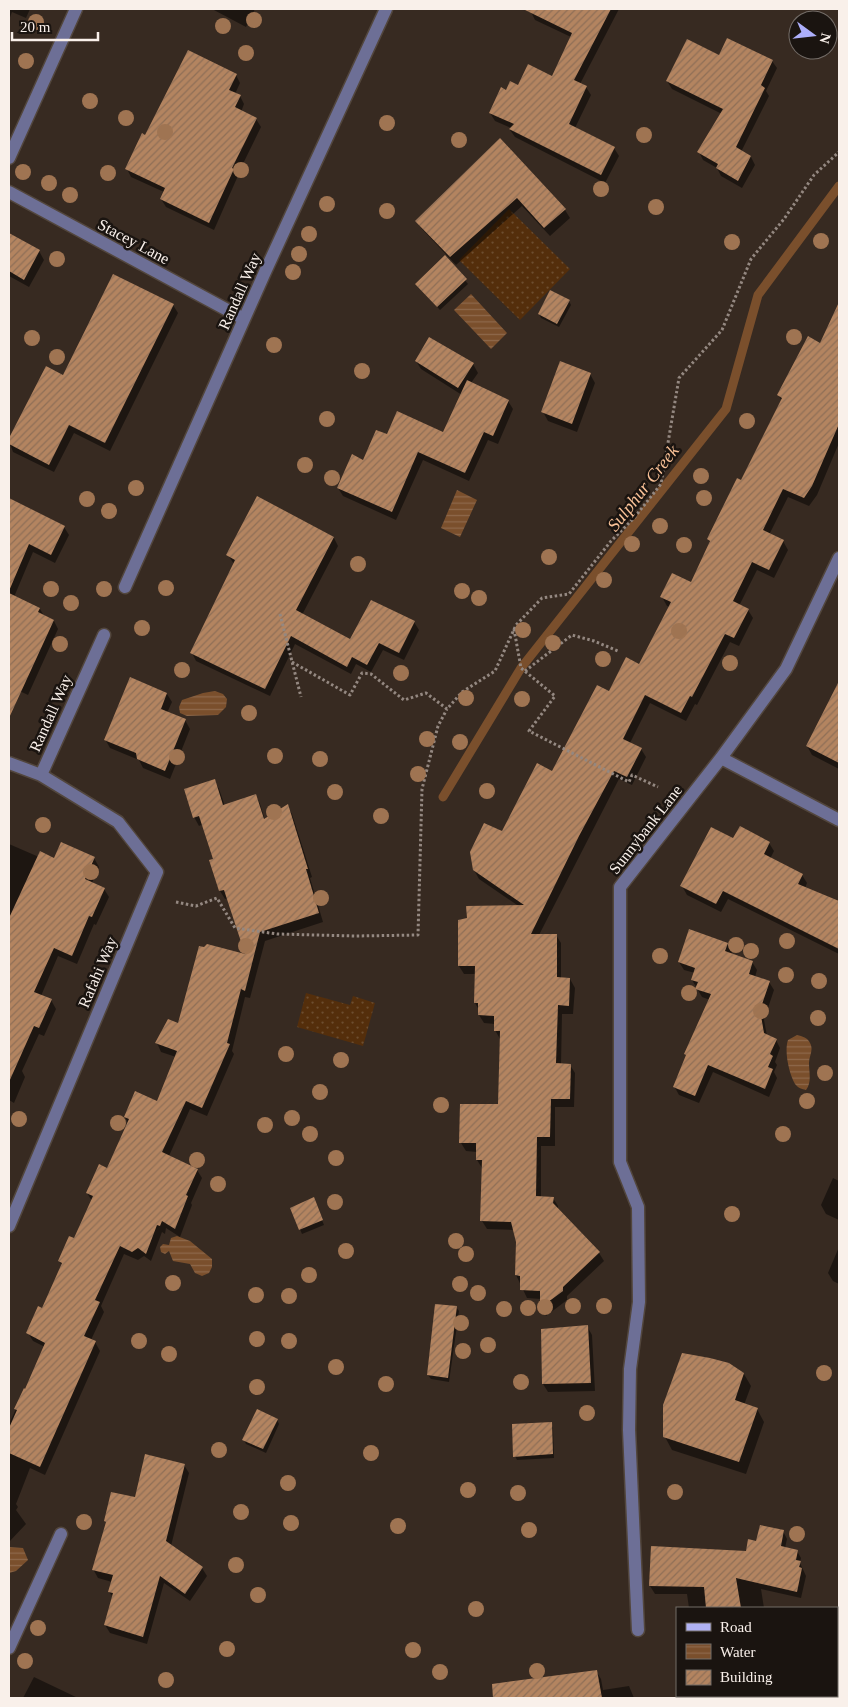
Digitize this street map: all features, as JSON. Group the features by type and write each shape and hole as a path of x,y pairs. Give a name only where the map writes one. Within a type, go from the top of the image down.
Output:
{"street":[{"path":"9,158 76,9"},
{"name":"Randall Way","path":"125,587 244,319 386,9"},
{"name":"Stacey Lane","path":"9,192 244,319"},
{"name":"Sunnybank Lane","path":"638,1630 629,1430 630,1369 639,1302 638,1208 620,1162 620,887 721,758 786,669 839,558"},
{"name":"Randall Way","path":"9,763 41,774 104,635"},
{"path":"721,758 839,820"},
{"name":"Rafahi Way","path":"9,1226 157,872 118,822 41,774"},
{"path":"9,1648 61,1534"}],"path":[{"path":"176,902 196,906 217,898 235,928 277,934 418,935 422,789 438,726 446,709 462,692 495,671 514,628 542,598 569,594 611,541 634,518 661,484 679,378 722,330 751,259 784,219 814,175 839,152"},
{"path":"280,614 301,697"},
{"path":"514,628 521,668 555,696 529,731 629,782 632,775 658,787"},
{"path":"525,671 572,635 594,641 618,651"},
{"path":"292,662 350,695 362,673 371,674 404,700 426,694 446,709"}],"shaded area":[{"path":"509,209 570,269 520,320 459,260"},
{"path":"306,993 350,1005 353,996 375,1003 363,1046 297,1027"}],"water":[{"path":"471,294 507,333 491,349 454,310"},
{"path":"457,490 477,500 460,537 441,528"},
{"path":"215,691 223,694 227,699 226,707 218,715 187,716 180,713 179,707 182,700"},
{"path":"797,1035 808,1040 812,1048 809,1063 810,1080 806,1090 795,1084 788,1062 788,1040"},
{"path":"177,1236 190,1241 212,1259 212,1267 209,1273 202,1276 195,1273 190,1264 173,1261 169,1251 165,1254 161,1252 160,1247 163,1244 169,1245 171,1238"},
{"path":"9,1547 23,1548 28,1560 16,1571 9,1573"}],"building":[{"path":"523,9 611,9 574,80 587,86 569,124 615,147 601,175 509,129 514,124 489,113 501,87 506,90 510,81 518,85 528,64 552,76 572,33"},
{"path":"727,38 773,60 761,85 765,88 736,147 751,156 738,181 716,168 718,164 697,152 723,109 666,81 687,39 719,55"},
{"path":"188,50 237,74 229,90 241,95 235,107 257,118 232,168 234,169 209,223 160,199 165,188 125,169 142,133 145,135"},
{"path":"500,138 566,209 544,228 517,198 450,257 415,221"},
{"path":"9,233 40,250 24,280 9,271"},
{"path":"445,255 467,279 437,307 415,284"},
{"path":"113,274 174,304 105,443 69,425 49,465 9,444 9,438 46,366 63,375"},
{"path":"550,290 570,300 557,324 538,314"},
{"path":"839,302 839,424 812,486 804,498 783,489 763,530 784,540 769,570 752,562 733,601 749,609 734,638 725,634 692,697 690,696 681,713 645,695 623,739 642,748 627,777 614,771 579,836 531,934 557,934 557,977 570,978 569,1006 558,1005 556,1063 571,1064 570,1099 551,1099 550,1137 537,1137 536,1196 554,1197 553,1203 600,1252 563,1287 563,1291 540,1308 540,1291 520,1290 520,1276 515,1275 516,1242 511,1222 480,1221 482,1160 476,1160 476,1143 459,1143 460,1104 498,1104 500,1031 494,1031 494,1016 478,1015 478,1003 474,1003 475,966 458,966 458,920 467,918 466,906 524,905 473,870 470,852 484,823 502,831 537,763 552,771 597,685 609,691 626,657 639,664 671,602 660,597 672,573 691,582 710,541 707,539 737,478 741,480 782,398 777,395 808,336 820,343"},
{"path":"429,337 474,363 458,388 415,361"},
{"path":"560,361 591,373 572,424 541,412"},
{"path":"467,380 509,400 493,436 484,432 465,473 418,452 392,512 337,488 352,454 363,460 376,430 387,434 397,411 443,432"},
{"path":"257,496 334,537 296,610 350,639 371,600 415,621 399,653 379,643 367,665 352,657 347,667 291,636 265,689 190,653 235,560 226,555"},
{"path":"9,498 65,526 51,555 29,544 9,591"},
{"path":"9,593 40,608 38,612 54,620 9,718"},
{"path":"130,677 167,693 161,709 186,719 165,771 137,759 136,753 104,740"},
{"path":"839,681 839,763 806,746"},
{"path":"215,779 223,805 256,794 264,819 288,804 319,913 260,932 245,991 241,989 227,1043 230,1044 202,1108 186,1101 162,1152 198,1169 186,1195 188,1196 175,1229 162,1221 160,1226 157,1225 146,1254 138,1248 132,1252 120,1246 95,1300 100,1302 84,1336 96,1341 40,1467 9,1453 9,1428 17,1410 14,1409 45,1343 26,1333 38,1306 42,1308 62,1263 58,1261 69,1236 74,1238 93,1196 86,1193 99,1164 107,1168 129,1119 124,1117 135,1091 157,1101 177,1051 155,1043 168,1019 178,1023 199,946 204,947 207,944 245,954 224,890 219,891 209,860 213,859 199,816 193,818 184,789"},
{"path":"740,826 770,842 764,854 803,874 798,884 839,901 839,949 723,891 716,904 680,886 711,827 733,838"},
{"path":"61,842 95,857 85,879 105,888 92,917 89,916 72,956 54,948 34,992 52,999 39,1028 34,1026 9,1082 9,918 40,851 54,858"},
{"path":"689,929 728,943 725,951 753,961 749,974 770,981 760,1010 764,1033 777,1039 770,1054 773,1056 768,1067 773,1069 765,1089 708,1065 695,1096 673,1087 686,1055 684,1054 711,994 695,989 698,982 691,980 695,968 678,962"},
{"path":"314,1197 323,1220 299,1230 290,1208"},
{"path":"435,1304 457,1306 448,1378 427,1375"},
{"path":"588,1325 591,1383 542,1384 541,1329"},
{"path":"682,1353 729,1363 744,1373 735,1400 758,1408 739,1462 663,1437 663,1405"},
{"path":"257,1409 278,1419 263,1449 242,1440"},
{"path":"552,1422 553,1454 513,1457 512,1424"},
{"path":"145,1454 185,1464 166,1541 203,1567 185,1594 160,1576 143,1637 104,1625 113,1593 108,1592 113,1575 92,1570 106,1522 104,1521 111,1492 135,1497"},
{"path":"760,1525 784,1530 781,1546 798,1550 796,1560 801,1561 799,1567 802,1568 797,1592 736,1578 741,1607 706,1607 704,1587 649,1586 651,1546 746,1551 748,1539 756,1541"},
{"path":"597,1670 602,1698 493,1698 492,1684"}],"waterway":[{"name":"Sulphur Creek","path":"443,797 521,668 726,409 758,295 839,186"}]}
